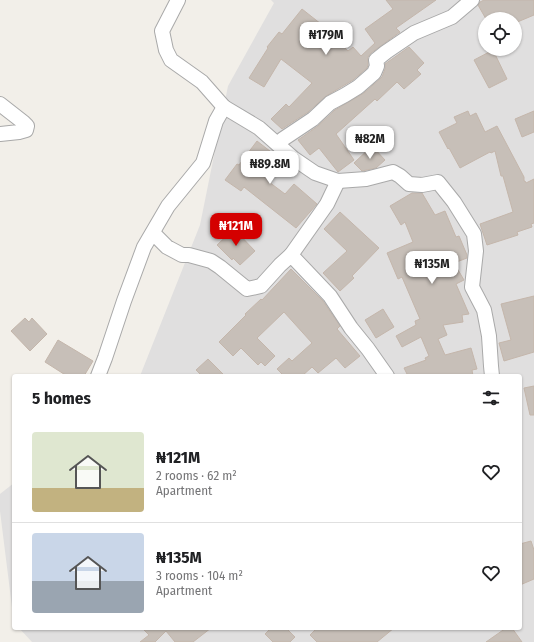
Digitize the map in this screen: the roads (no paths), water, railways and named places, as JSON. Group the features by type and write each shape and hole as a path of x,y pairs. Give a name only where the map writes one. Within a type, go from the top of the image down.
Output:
{"street":[{"path":"178,0 162,31 166,50 171,60 202,82 224,107 259,128 293,158 315,173 338,181 366,179 393,172 409,184 422,185 438,182 454,202 474,234 476,251 472,287 484,310 489,336 492,374"},
{"path":"278,144 313,119 330,103 358,87 374,73 377,66 376,60 386,52 414,34 452,17 472,0"},
{"path":"0,104 23,122 26,126 26,130 0,134"},
{"path":"99,374 144,247 168,206 203,163 216,121 224,107"},
{"path":"153,233 167,247 182,255 189,255 211,261 220,266 246,288 261,286 291,255 327,204 338,181"},
{"path":"291,255 330,296 351,328 386,374"}]}
